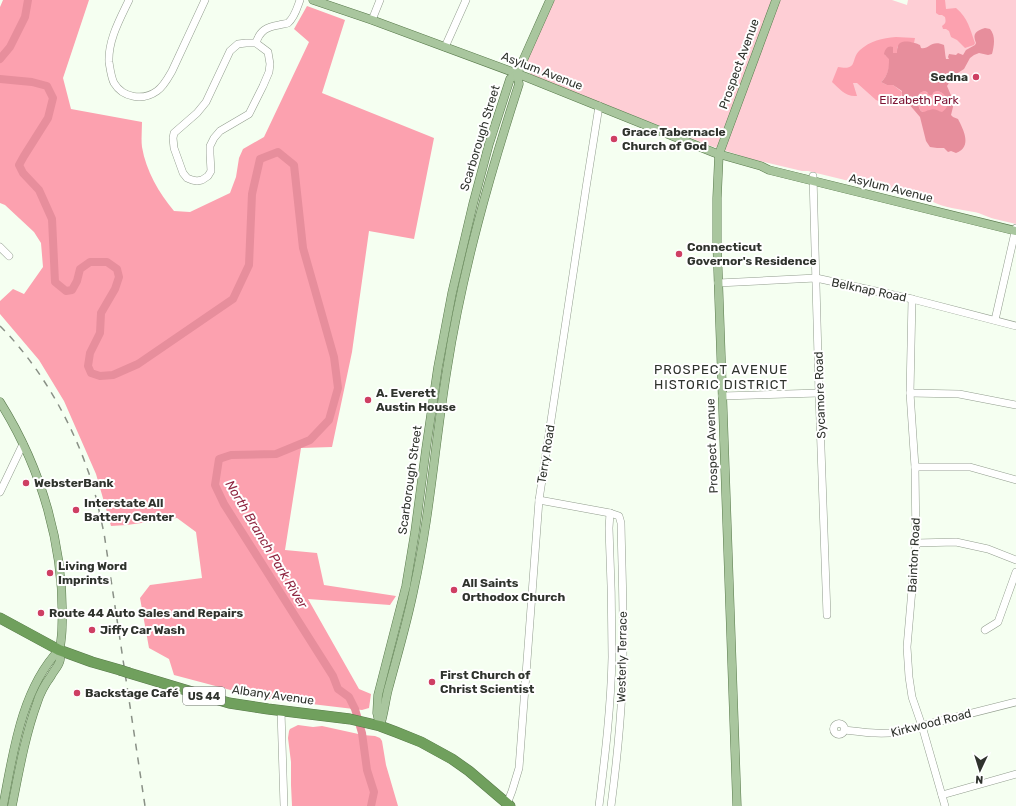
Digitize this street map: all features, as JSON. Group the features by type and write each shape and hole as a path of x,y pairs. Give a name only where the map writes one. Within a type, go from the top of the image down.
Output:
{"highway":[{"name":"Albany Avenue","path":"0,618 59,650 124,672 229,703 350,719 380,726 412,738 444,754 469,770 509,805"}],"main road":[{"name":"Asylum Avenue","path":"313,0 372,20 517,74 719,154 761,166 769,170 813,178 1016,229"},
{"path":"517,74 550,0"},
{"name":"Prospect Avenue","path":"737,806 716,198 719,154 776,0"},
{"name":"Scarborough Street","path":"517,74 519,84 498,147 461,294 447,368 424,535 414,588 380,726 377,712 378,695 406,586 438,367 452,293 489,144 510,79 517,74"},
{"path":"489,144 498,147"},
{"path":"473,204 482,206"},
{"path":"452,293 461,294"},
{"path":"438,367 447,368"},
{"path":"0,402 23,444 36,472 46,500 54,534 61,580 62,598 62,627 59,664 41,693 34,711 27,734 12,806"},
{"path":"426,449 435,450"},
{"path":"415,532 424,535"},
{"path":"406,586 414,588"},
{"path":"3,806 10,769 29,696 50,661 59,650"},
{"path":"19,731 27,734"}],"street":[{"path":"129,0 115,30 109,61 114,82 119,89 125,93 139,97 148,96 158,90 165,82 172,71 205,0"},
{"path":"256,44 262,32 268,27 287,24 293,17 300,0"},
{"path":"372,20 380,0"},
{"path":"445,47 466,0"},
{"path":"238,44 256,44 268,52 270,64 269,72 249,114 220,131 214,138 210,146 211,171 208,176 202,180 192,180 187,178 183,173 174,148 174,133 197,113 206,102 230,50 238,44"},
{"name":"Terry Road","path":"509,805 519,768 539,500 599,106"},
{"name":"Sycamore Road","path":"813,178 827,615"},
{"path":"995,320 1016,229"},
{"path":"0,247 9,256"},
{"name":"Belknap Road","path":"718,283 816,278 912,299 1016,326"},
{"name":"Bainton Road","path":"912,299 910,394 915,467 916,544 907,647 912,697 945,806"},
{"path":"722,396 819,393"},
{"path":"910,394 959,394 1016,405"},
{"path":"0,492 23,444"},
{"path":"915,467 970,467 1016,480"},
{"path":"539,500 610,513"},
{"name":"Westerly Terrace","path":"599,806 607,741 612,658 609,528 610,513 619,516 621,523 623,620 622,690 616,772 611,806"},
{"path":"916,544 956,542 988,549 1016,560"},
{"path":"985,630 998,622 1016,572"},
{"name":"Kirkwood Road","path":"845,730 886,734 914,729 1016,702"},
{"path":"281,711 284,806"},
{"path":"942,796 1016,774"}],"green space":[{"path":"3,0 89,0 63,78 71,109 142,122 142,147 147,165 158,189 174,211 190,212 230,193 236,177 239,158 243,149 264,137 309,42 294,29 307,6 345,20 322,93 434,138 414,239 369,231 352,352 332,447 301,448 285,550 317,553 324,585 396,596 390,605 308,599 359,689 371,694 369,708 362,710 261,698 174,675 169,659 149,648 140,598 150,585 202,578 196,532 177,518 111,526 96,474 64,401 39,360 0,314 0,301 13,289 24,294 43,267 41,243 34,232 5,205 0,203 0,7"},
{"name":"Elizabeth Park","path":"554,0 892,0 907,5 908,0 1016,0 1016,224 977,213 946,207 931,201 808,171 802,171 751,159 711,146 533,76 527,69 527,60"},
{"path":"936,0 945,0 946,9 956,8 960,12 968,24 975,43 974,45 965,48 957,40 951,37 949,31 943,29 942,26 945,22 945,17 936,13"},
{"path":"896,37 915,38 914,43 906,42 897,47 897,53 893,53 893,48 885,55 889,58 889,68 887,74 881,82 887,85 893,85 902,92 900,99 894,104 890,106 876,100 857,83 853,83 857,96 853,96 843,92 832,82 838,67 845,68 852,66 857,53 868,44 876,40"},
{"path":"924,91 932,95 934,92 938,91 945,94 948,103 944,112 935,110 925,112 921,111 918,104 918,97 920,93"},
{"path":"298,725 313,727 322,726 380,738 398,806 292,806 291,762 288,738 290,729"}],"shaded area":[{"path":"985,28 990,29 994,38 992,54 988,55 979,53 974,55 970,58 964,69 953,76 947,86 953,100 951,115 958,119 962,128 965,138 964,147 956,153 951,151 948,152 944,148 930,147 926,141 920,117 908,103 901,102 899,100 902,96 902,91 893,85 887,85 881,82 888,72 889,66 889,59 884,54 885,51 888,47 893,47 893,53 897,53 897,48 902,42 912,42 920,45 921,48 926,48 933,44 940,43 944,45 946,59 949,59 949,54 956,55 958,53 963,55 966,50 975,45 976,43 974,37 977,31","holes":["938,91 944,95 948,100 947,107 942,112 933,109 922,112 920,110 918,97 921,92 927,92 929,95 932,95 934,92"]}],"waterway":[{"name":"North Branch Park River","path":"0,59 10,47 25,17 28,0"},
{"name":"North Branch Park River","path":"0,79 32,82 47,86 53,98 48,118 19,165 23,173 39,190 52,219 55,282 66,291 72,290 77,281 80,269 90,262 107,262 117,269 119,277 115,289 101,313 100,333 90,353 88,366 91,373 100,376 113,375 138,364 233,299 249,265 252,194 260,159 278,152 294,165 303,248 334,357 338,388 329,420 310,440 276,454 231,455 219,459 215,485 224,504 333,676 338,689 349,697 355,709 362,733 367,770 374,792 371,806"}],"railway":[{"path":"0,326 27,357 62,411 80,449 97,500 104,533 145,806"}],"place":[{"name":"Sedna","path":"976,77"},
{"name":"Grace Tabernacle Church of God","path":"614,139"},
{"name":"Connecticut Governor's Residence","path":"679,254"},
{"name":"A. Everett Austin House","path":"368,400"},
{"name":"WebsterBank","path":"26,483"},
{"name":"Interstate All Battery Center","path":"76,510"},
{"name":"Living Word Imprints","path":"50,573"},
{"name":"All Saints Orthodox Church","path":"454,590"},
{"name":"Route 44 Auto Sales and Repairs","path":"41,613"},
{"name":"Jiffy Car Wash","path":"92,630"},
{"name":"First Church of Christ Scientist","path":"432,682"},
{"name":"Backstage Café","path":"77,693"}],"district":[{"name":"PROSPECT AVENUE HISTORIC DISTRICT","path":"721,376"}]}
